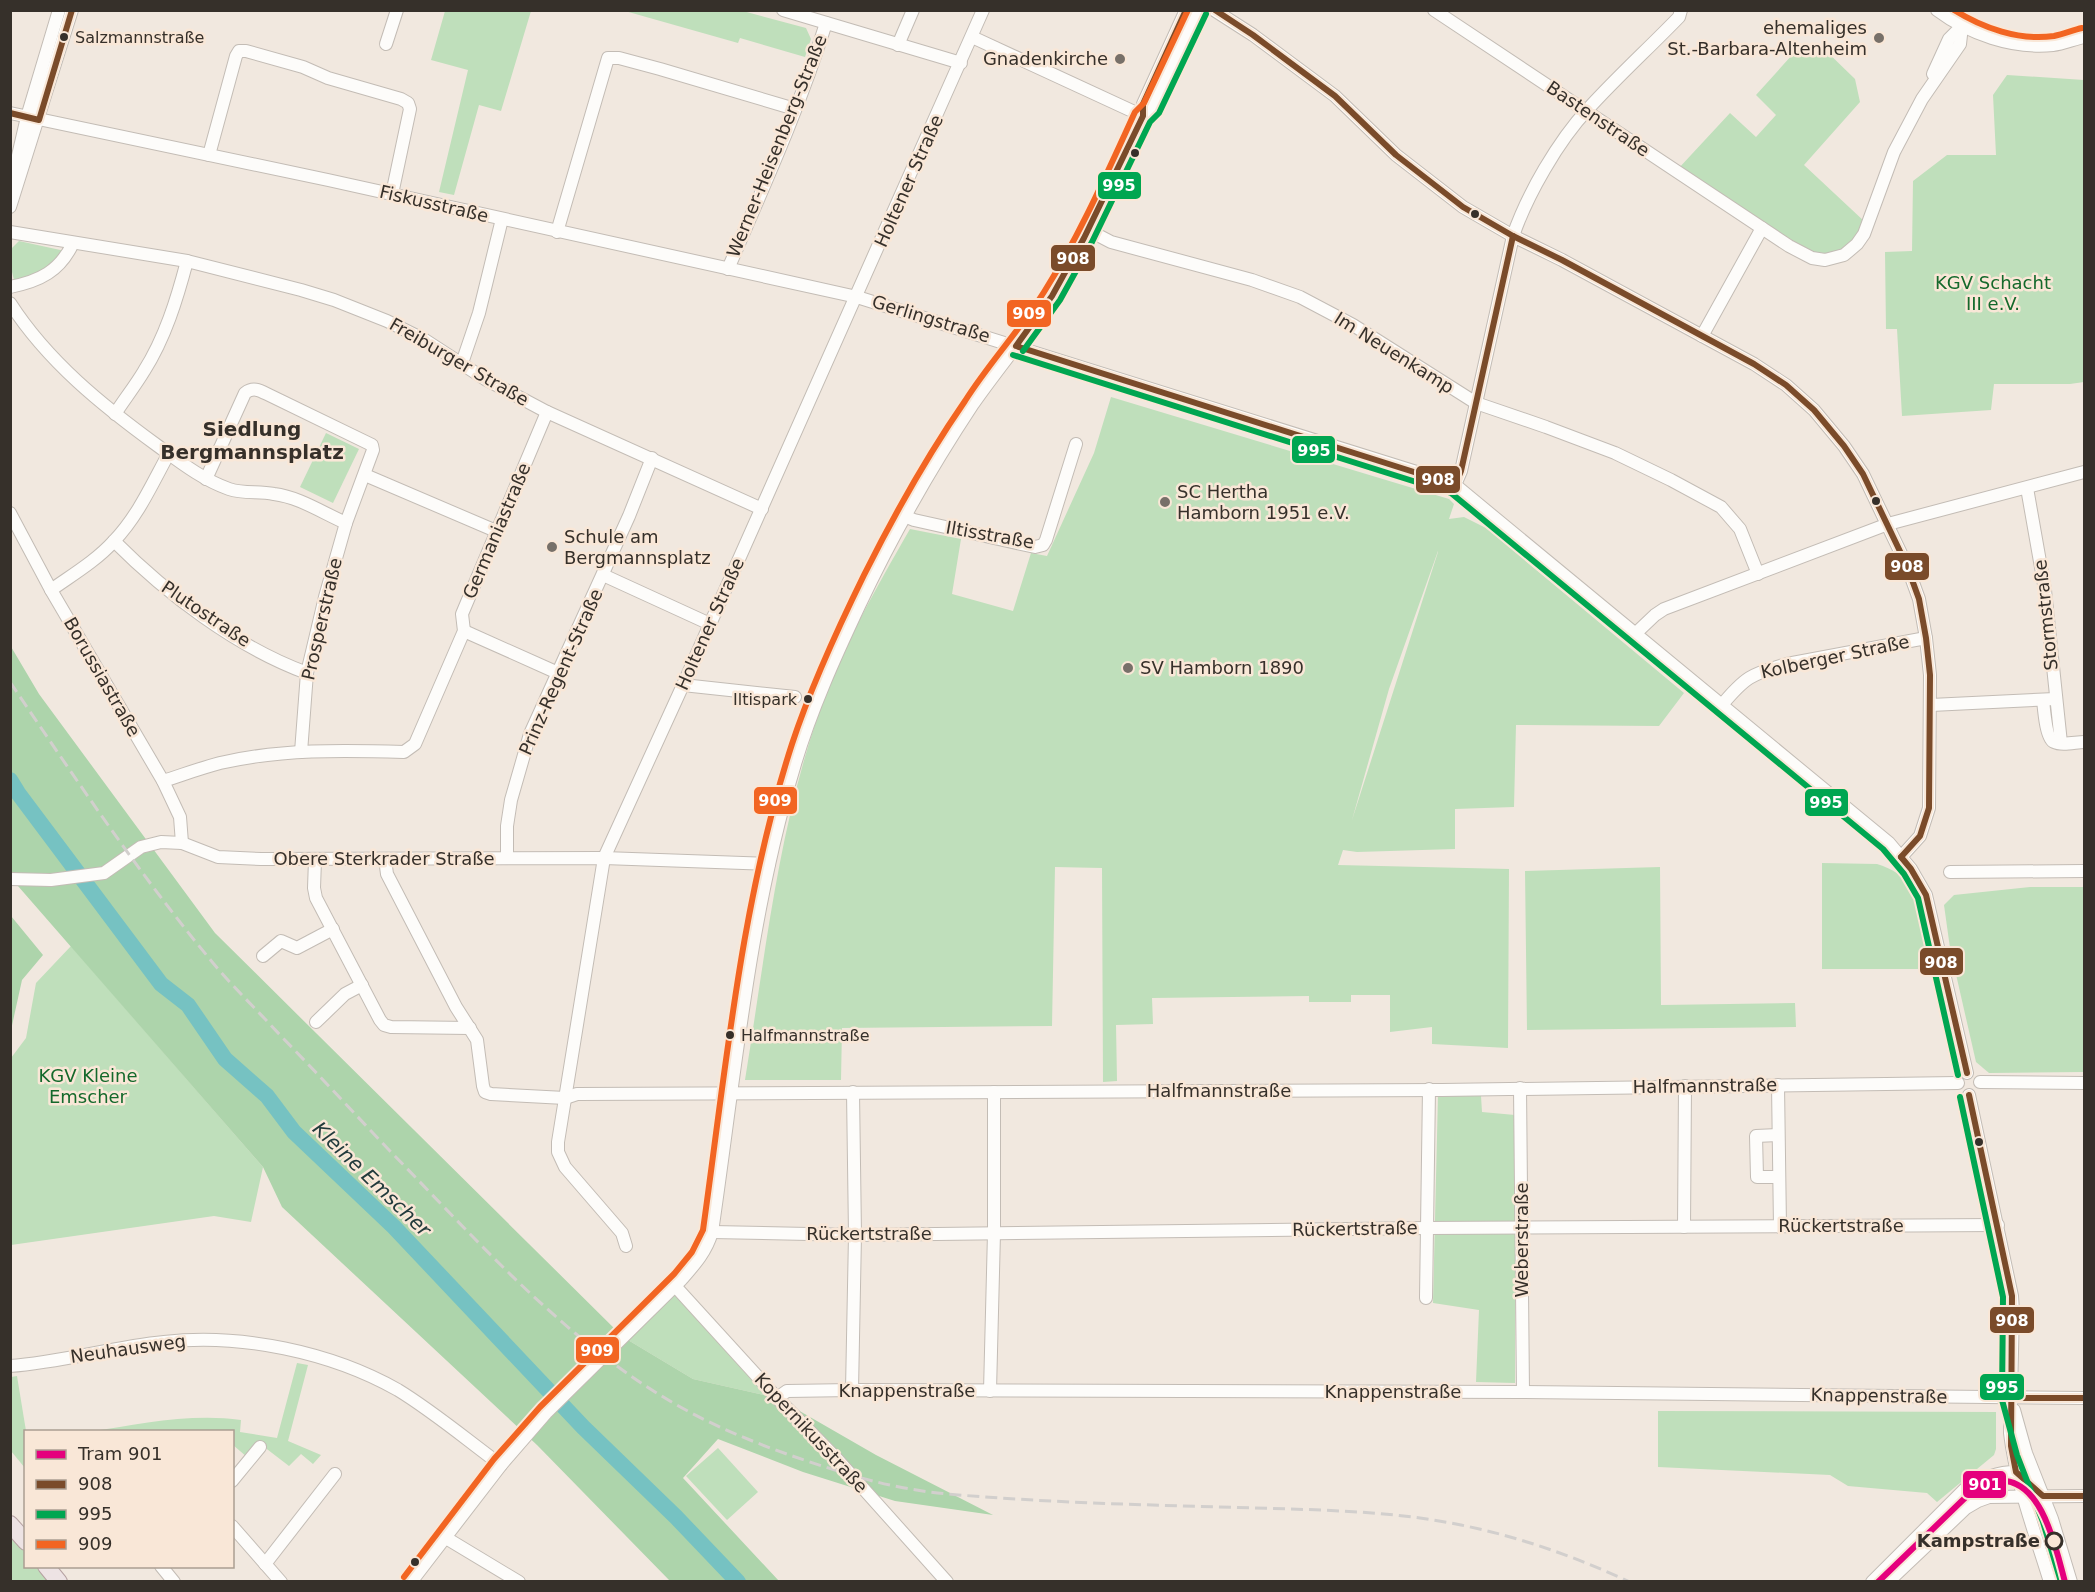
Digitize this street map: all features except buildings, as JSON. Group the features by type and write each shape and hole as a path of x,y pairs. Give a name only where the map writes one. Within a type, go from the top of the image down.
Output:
{"main road":[{"path":"48,1568 59,1581"}],"street":[{"path":"10,207 59,10"},
{"path":"10,198 13,176 72,10"},
{"path":"386,44 397,10"},
{"path":"783,10 961,63"},
{"path":"898,45 913,10"},
{"name":"Holtener Straße","path":"626,1246 622,1233 565,1167 561,1160 558,1142 604,858 857,297 983,10"},
{"path":"1143,116 1143,104 1186,10"},
{"path":"411,1581 501,1465 546,1413 675,1286 699,1260 708,1245 712,1232 733,1092 753,940 769,864 795,763 817,701 859,606 904,516 936,461 975,402 1052,296 1088,230 1143,116 1151,109 1198,10"},
{"path":"1214,10 1270,47 1335,96 1396,155 1463,207 1754,364 1786,385 1814,410 1844,446 1863,474 1888,524 1919,599 1926,638 1930,675 1929,808 1920,836 1901,857"},
{"name":"Bastenstraße","path":"1434,10 1762,228 1812,258 1826,260 1834,259 1850,251 1864,234 1894,152 1922,99 1960,44 1962,26"},
{"path":"1455,485 1461,471 1513,236 1519,219 1548,165 1586,110 1679,17 1681,10"},
{"path":"1937,10 1962,26 1986,36 2027,45 2053,45 2085,37"},
{"name":"Werner-Heisenberg-Straße","path":"729,269 795,109 826,23"},
{"path":"972,37 1143,116"},
{"path":"209,155 236,56 239,51 246,51 303,67 328,78 408,103 410,109 392,194"},
{"path":"557,231 608,58 619,58 650,66 795,109"},
{"name":"Fiskusstraße","path":"10,113 392,194 857,297"},
{"path":"462,363 479,313 502,219"},
{"path":"1702,336 1762,228"},
{"name":"Im Neuenkamp","path":"1088,230 1111,242 1252,280 1300,297 1353,325 1488,409 1546,427 1615,453 1671,480 1721,507 1740,529 1758,574"},
{"name":"Freiburger Straße","path":"10,232 187,261 334,300 387,321 425,340 500,388 547,412 762,509"},
{"path":"10,288 27,284 54,270 62,263 73,243"},
{"path":"115,414 145,370 159,343 179,291 187,261"},
{"name":"Gerlingstraße","path":"857,297 1455,485 1889,843 1921,885 1932,912 1943,975 1967,1073"},
{"path":"10,303 62,366 115,414 206,479 228,489 247,494 272,493 285,496 346,523"},
{"name":"Prosperstraße","path":"206,479 245,393 249,390 256,390 372,445 373,450 346,523 324,597 307,673 301,752"},
{"name":"Germaniastraße","path":"162,781 220,763 301,752 337,750 404,752 410,749 415,744 464,631 462,614 547,412"},
{"name":"Iltisstraße","path":"904,516 1035,547 1043,545 1076,444"},
{"path":"51,590 84,567 114,541 153,485 169,453"},
{"name":"Prinz-Regent-Straße","path":"507,858 507,826 530,734 630,516 652,458"},
{"path":"1635,634 1664,609 1888,524 2085,472"},
{"path":"364,475 496,531"},
{"name":"Stormstraße","path":"2027,488 2045,590 2049,699 2061,743 2085,742"},
{"name":"Borussiastraße","path":"10,513 51,590 162,781 180,817 182,843"},
{"name":"Plutostraße","path":"114,541 174,596 243,641 307,673"},
{"path":"603,575 710,624"},
{"path":"464,631 558,673"},
{"name":"Kolberger Straße","path":"1721,706 1740,683 1765,670 1926,638"},
{"path":"683,686 795,697"},
{"path":"1930,705 2049,699"},
{"name":"Obere Sterkrader Straße","path":"10,879 51,880 104,873 141,848 161,842 182,843 218,857 315,860 604,858 769,864"},
{"name":"Halfmannstraße","path":"385,859 387,874 456,1007 477,1040 483,1086 485,1092 491,1094 565,1098 577,1094 733,1092 1430,1089 1958,1083"},
{"path":"315,860 316,898 384,1025 470,1028"},
{"path":"1950,872 2085,871"},
{"path":"263,956 281,941 297,948 333,929"},
{"path":"316,1022 345,994 362,985"},
{"path":"1970,1095 1962,1093 1958,1083 1960,1076 1967,1073 1974,1074 1980,1082"},
{"path":"1980,1082 2085,1083"},
{"path":"1970,1095 1978,1089 1980,1082"},
{"path":"1778,1085 1780,1227"},
{"path":"1684,1227 1685,1086"},
{"name":"Weberstraße","path":"1520,1088 1522,1392"},
{"path":"1426,1298 1430,1089"},
{"path":"852,1390 855,1235 853,1092"},
{"path":"990,1391 994,1233 994,1092"},
{"path":"1970,1095 1998,1225 2013,1311 2010,1433 2016,1472 2050,1581"},
{"path":"1778,1135 1756,1136 1757,1177 1779,1176"},
{"name":"Rückertstraße","path":"712,1232 855,1235 1427,1228 1998,1225"},
{"name":"Kopernikusstraße","path":"675,1286 947,1581"},
{"name":"Neuhausweg","path":"10,1366 165,1341 210,1340 258,1344 316,1356 376,1379 435,1414 501,1465"},
{"name":"Knappenstraße","path":"777,1398 787,1391 852,1390 1522,1392 2085,1398"},
{"path":"2011,1398 2026,1453 2052,1518 2071,1581"},
{"path":"234,1479 260,1447"},
{"path":"1872,1581 1967,1487 1985,1477 2004,1472 2016,1472 2043,1496"},
{"path":"266,1564 335,1474"},
{"path":"1888,1581 1954,1519 1978,1501 1989,1497 2085,1497"},
{"path":"234,1528 281,1581"},
{"path":"446,1538 519,1581"},
{"path":"163,1568 174,1581"}],"green space":[{"path":"445,11 531,11 501,111 479,105 454,195 439,192 468,70 431,60"},
{"path":"625,11 743,11 806,28 811,39 805,57 740,38 738,43"},
{"path":"1802,44 1813,53 1820,45 1855,79 1860,102 1804,165 1865,222 1858,236 1846,247 1839,252 1824,255 1797,246 1678,169 1730,113 1756,137 1776,115 1756,95"},
{"name":"KGV Schacht III e.V.","path":"2007,75 2084,80 2084,382 1994,384 1991,410 1902,416 1897,329 1886,329 1885,252 1912,251 1913,181 1947,155 1996,155 1993,95"},
{"path":"19,241 65,251 48,268 18,281 14,280 11,268 12,248"},
{"name":"Iltispark","path":"1111,397 1449,499 1454,504 1449,519 1464,517 1486,528 1684,693 1659,726 1516,725 1514,807 1455,809 1455,849 1357,852 1343,850 1338,865 1509,869 1508,1048 1432,1044 1432,1027 1390,1032 1390,995 1351,995 1351,1002 1309,1002 1309,996 1152,998 1153,1024 1116,1025 1117,1081 1103,1082 1102,868 1055,867 1052,1026 842,1028 841,1080 745,1080 774,894 805,757 838,665 860,619 910,529 961,539 952,594 1013,611 1031,553 1047,556 1094,453","holes":["1438,551 1352,820 1389,689"]},
{"path":"326,433 359,449 333,503 300,487"},
{"path":"10,645 39,694 215,933 623,1337 693,1379 777,1398 876,1455 993,1515 895,1501 803,1472 718,1439 683,1478 779,1581 670,1581 537,1445 282,1207 263,1167 11,878"},
{"path":"1822,863 1877,864 1907,881 1914,890 1931,969 1822,969"},
{"path":"1660,867 1661,1005 1795,1003 1796,1027 1527,1030 1525,871"},
{"path":"2030,887 2084,887 2084,1072 1989,1073 1976,1062 1950,948 1944,905 1954,895"},
{"path":"11,916 43,955 22,980 11,1030"},
{"name":"KGV Kleine Emscher","path":"71,946 263,1167 251,1222 214,1216 11,1245 11,1058 26,1038 36,983"},
{"path":"1438,1095 1481,1096 1482,1112 1515,1115 1515,1383 1476,1382 1479,1310 1433,1303"},
{"path":"675,1286 777,1398 693,1379 623,1337"},
{"path":"297,1363 308,1365 288,1441 321,1455 313,1464 301,1454 289,1466 259,1443 247,1457 234,1446 234,1430 102,1430 165,1420 222,1418 241,1420 240,1432 277,1438"},
{"path":"17,1376 26,1430 24,1430 24,1467 11,1451 11,1377"},
{"path":"1658,1411 1996,1412 1996,1449 1994,1455 1937,1502 1927,1493 1848,1486 1830,1475 1658,1467"},
{"path":"718,1448 758,1492 727,1520 686,1476"},
{"path":"10,1535 24,1551 24,1568 39,1568 50,1581 11,1581"}],"waterway":[{"name":"Kleine Emscher","path":"10,780 161,984 188,1005 225,1059 267,1096 294,1132 394,1227 583,1427 676,1517 738,1582"}],"railway":[{"path":"10,682 133,860 229,981 517,1281 586,1342 622,1370 694,1415 730,1432 785,1453 892,1486 948,1494 1025,1500 1333,1511 1435,1520 1526,1542 1589,1564 1630,1582"}],"tram line":[{"name":"901","path":"1878,1582 1968,1495 1985,1484 1997,1481 2012,1483 2025,1490 2036,1502 2051,1534 2065,1582"}],"transit line":[{"name":"908","path":"10,113 39,120 72,10"},
{"name":"908","path":"1186,10 1143,104 1143,116 1084,238 1052,296 1016,346 1455,485 1461,471 1513,236"},
{"name":"909","path":"404,1577 494,1459 540,1407 674,1274 692,1252 703,1230 747,924 774,803 807,701 844,616 899,508 951,422 984,373 1035,306 1057,270 1092,204 1135,112 1144,103 1188,10"},
{"name":"908","path":"1215,10 1253,35 1335,96 1396,155 1463,207 1754,364 1786,385 1814,410 1844,446 1863,474 1907,566 1919,599 1926,638 1930,675 1929,808 1920,836 1901,857"},
{"name":"909","path":"1954,10 2002,32 2028,37 2054,36 2082,28"},
{"name":"995","path":"1023,351 1060,300 1092,242 1150,122 1159,113 1206,14"},
{"name":"995","path":"1013,355 1451,493 1883,849 1904,874 1918,898 1958,1075"},
{"name":"908","path":"1901,857 1926,895 1967,1073"},
{"name":"908","path":"1969,1095 2012,1296 2011,1446 2016,1472 2043,1496 2084,1496"},
{"name":"995","path":"1960,1097 2003,1297 2002,1400 2017,1455 2043,1522 2061,1582"},
{"name":"908","path":"2011,1398 2084,1398"}],"place":[{"name":"Salzmannstraße","path":"64,37"},
{"name":"ehemaliges St.-Barbara-Altenheim","path":"1879,38"},
{"name":"Gnadenkirche","path":"1120,59"},
{"name":"SC Hertha Hamborn 1951 e.V.","path":"1165,502"},
{"name":"Schule am Bergmannsplatz","path":"552,547"},
{"name":"SV Hamborn 1890","path":"1128,668"},
{"name":"Iltispark","path":"808,699"},
{"name":"Halfmannstraße","path":"730,1035"},
{"name":"Kampstraße","path":"2054,1541"}],"district":[{"name":"Siedlung Bergmannsplatz","path":"252,440"}]}
